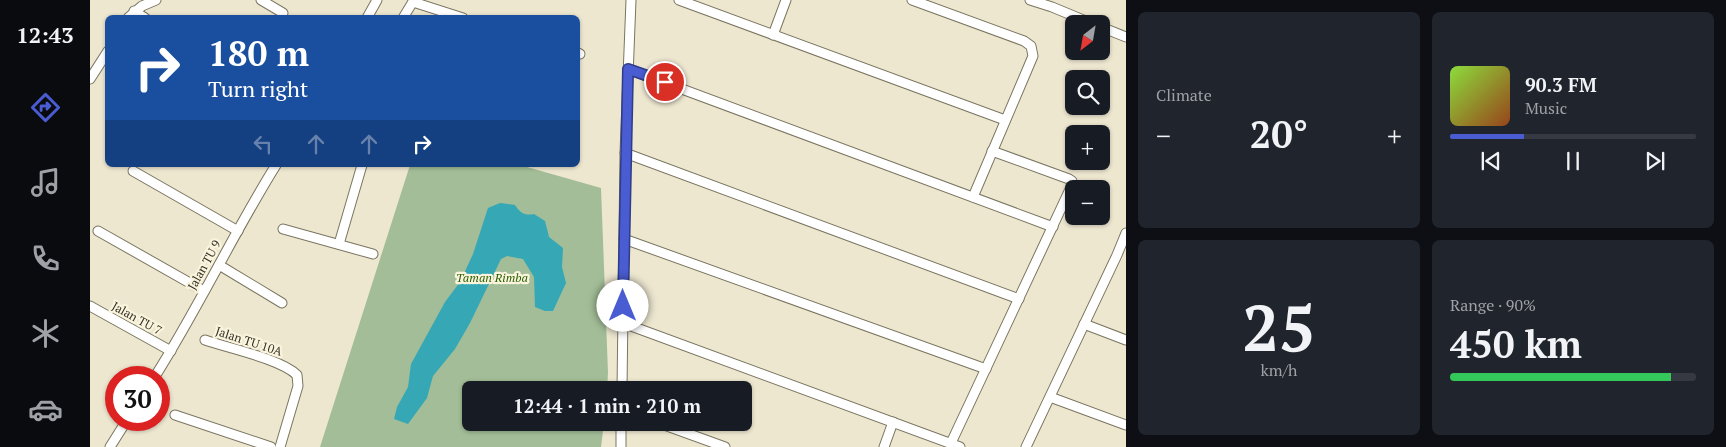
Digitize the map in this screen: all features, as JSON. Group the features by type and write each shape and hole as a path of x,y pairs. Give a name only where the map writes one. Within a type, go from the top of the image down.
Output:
{"street":[{"path":"131,14 142,6 156,0"},
{"path":"261,0 283,13"},
{"path":"368,15 377,0"},
{"path":"622,381 625,153 631,0"},
{"path":"679,0 1005,120"},
{"path":"773,35 786,0"},
{"path":"912,0 1024,41 1031,46 1033,56 973,197"},
{"path":"1030,0 1071,15"},
{"path":"405,15 413,1 454,15"},
{"path":"1110,31 1126,37"},
{"path":"90,79 105,56"},
{"path":"628,69 1053,227"},
{"path":"950,443 1072,185 1072,181 992,151"},
{"path":"625,153 1019,299"},
{"name":"Jalan TU 9","path":"162,366 272,167"},
{"path":"339,244 361,167"},
{"path":"132,171 238,230"},
{"path":"283,229 373,254"},
{"path":"98,231 204,291"},
{"path":"1026,447 1084,324 1122,256 1126,233"},
{"path":"624,239 986,369"},
{"path":"218,264 282,303"},
{"name":"Jalan TU 7","path":"90,306 171,352"},
{"path":"623,323 960,447"},
{"path":"1084,324 1126,340"},
{"name":"Jalan TU 10A","path":"205,340 286,367 297,375 298,386 280,447"},
{"path":"1050,397 1126,425"},
{"path":"176,415 271,447"},
{"path":"884,447 893,422"},
{"path":"110,447 120,431"},
{"path":"621,431 621,447"},
{"path":"681,431 726,447"}],"green space":[{"name":"Taman Rimba","path":"409,167 527,167 601,188 608,381 462,381 462,431 603,431 601,447 320,447"}],"water":[{"path":"500,203 515,205 523,213 528,215 534,214 545,221 549,237 563,248 562,267 566,283 553,311 545,311 535,307 534,277 523,259 507,256 501,259 470,323 455,349 433,376 427,398 408,424 394,419 397,407 408,387 411,364 445,302 460,282 473,254 488,208"}],"route":[{"path":"623,306 628,69 665,82"}]}
